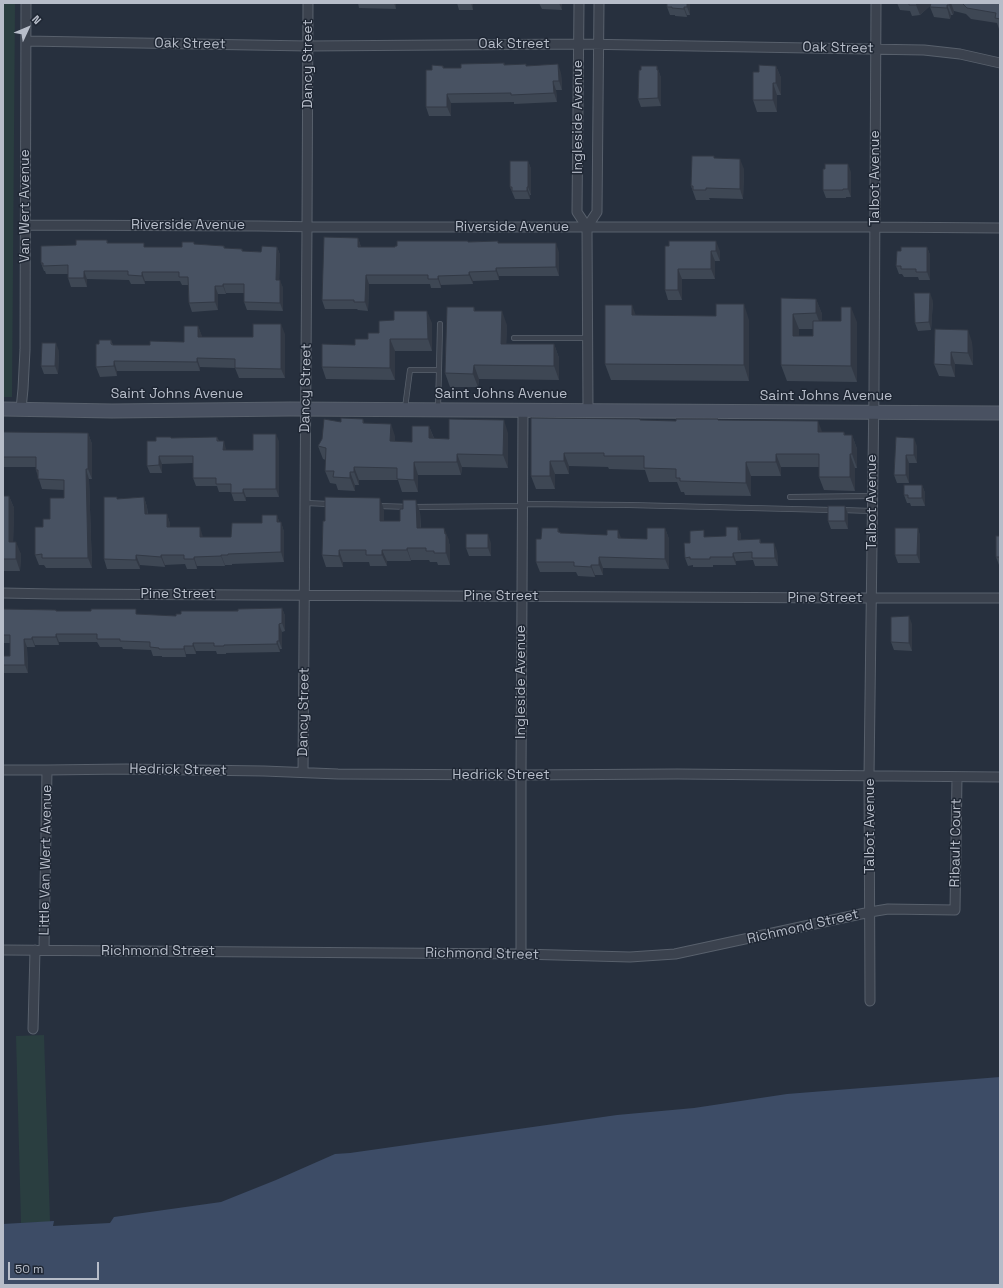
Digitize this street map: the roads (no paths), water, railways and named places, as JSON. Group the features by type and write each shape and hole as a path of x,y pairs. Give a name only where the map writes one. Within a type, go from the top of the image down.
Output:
{"main road":[{"name":"Saint Johns Avenue","path":"3,409 21,408 112,411 438,410 1000,413"}],"street":[{"name":"Van Wert Avenue","path":"21,408 25,350 26,3"},
{"name":"Dancy Street","path":"303,772 305,410 308,227 308,3"},
{"name":"Ingleside Avenue","path":"579,3 577,212 588,227"},
{"name":"Ingleside Avenue","path":"588,411 588,227 597,212 599,3"},
{"name":"Talbot Avenue","path":"870,1001 869,776 874,382 876,3"},
{"name":"Oak Street","path":"26,41 308,46 598,44 876,48 924,50 960,54 1000,63"},
{"name":"Riverside Avenue","path":"25,224 308,227 1000,228"},
{"name":"Ingleside Avenue","path":"521,954 523,411"},
{"name":"Pine Street","path":"3,593 1000,598"},
{"name":"Hedrick Street","path":"3,770 142,769 521,775 684,774 1000,777"},
{"name":"Little Van Wert Avenue","path":"44,950 47,770"},
{"name":"Ribault Court","path":"956,910 957,777"},
{"name":"Richmond Street","path":"3,950 521,954 630,957 675,954 888,909 956,910"},
{"path":"33,1029 35,950"}],"lane":[{"path":"438,410 440,324"},
{"path":"514,338 588,338"},
{"path":"404,410 410,370 439,370"},
{"path":"790,497 872,496"},
{"path":"305,503 336,504"},
{"path":"374,506 629,505 872,511"}],"water":[{"path":"1000,1077 1000,1285 3,1285 3,1224 54,1221 53,1226 110,1223 114,1217 221,1202 335,1154 617,1115 694,1108 787,1094"}]}
